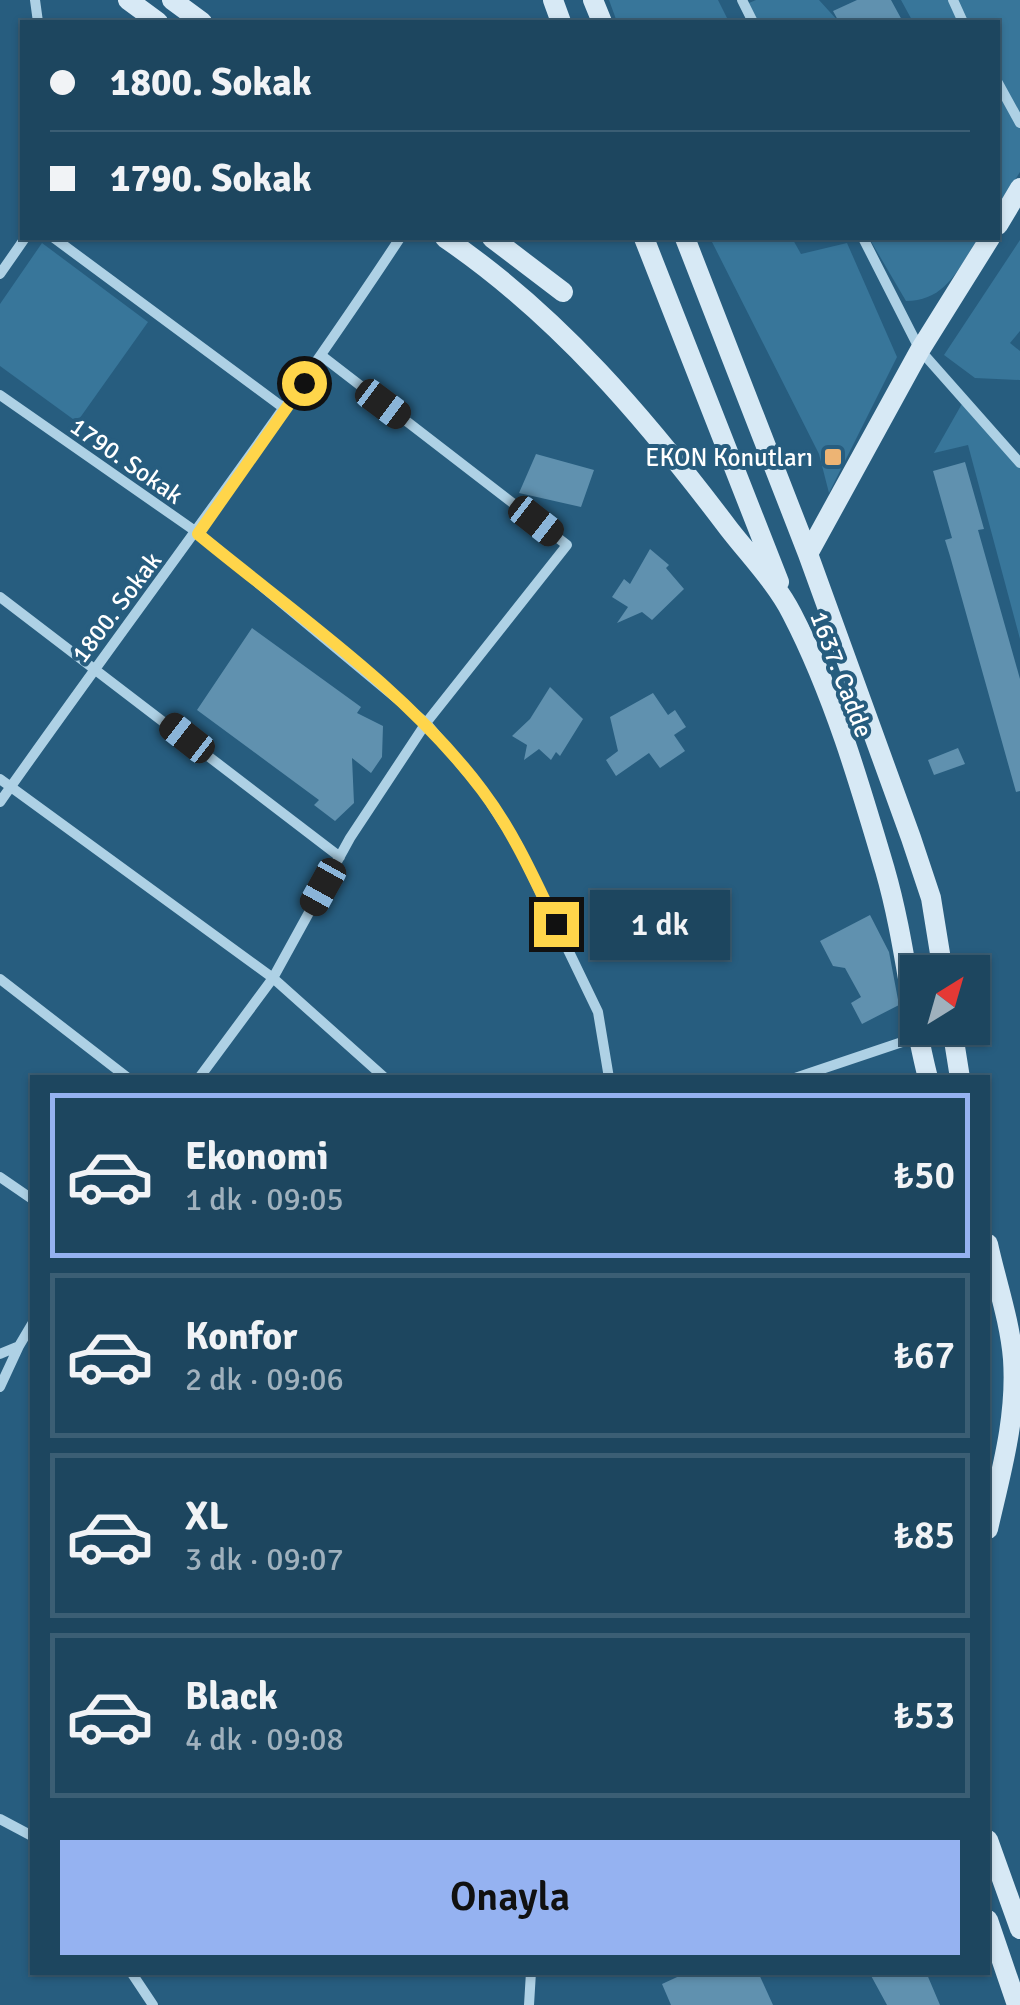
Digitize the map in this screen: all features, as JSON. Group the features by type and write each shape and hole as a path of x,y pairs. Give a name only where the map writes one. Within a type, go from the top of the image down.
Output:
{"street":[{"path":"128,0 150,20"},
{"path":"172,0 199,20"},
{"path":"1000,87 1020,123"},
{"path":"1000,222 1020,188"},
{"path":"0,274 24,240"},
{"path":"57,240 285,409"},
{"name":"1800. Sokak","path":"0,802 95,666 198,534 399,240"},
{"name":"1637. Cadde","path":"447,240 542,311 598,370 693,481 792,612 840,729 884,869 906,955"},
{"path":"495,240 564,292"},
{"path":"645,240 792,612"},
{"name":"1637. Cadde","path":"686,240 808,554 931,898 940,955"},
{"path":"864,240 920,350 1020,463"},
{"path":"808,554 920,350 989,240"},
{"path":"201,1075 273,978 340,857 426,723 567,544 322,356"},
{"name":"1790. Sokak","path":"0,395 198,534 426,723 483,791 517,844 598,1012 608,1075"},
{"path":"0,597 340,857"},
{"path":"0,780 273,978 382,1075"},
{"path":"0,979 124,1075"},
{"path":"803,1075 900,1042"},
{"name":"1637. Cadde","path":"919,1045 927,1075"},
{"path":"955,1045 960,1075"},
{"path":"0,1177 30,1198"},
{"path":"990,1253 1012,1355 1015,1437 990,1522"},
{"path":"0,1387 30,1327"},
{"path":"0,1354 18,1346"},
{"path":"990,1429 1015,1437"},
{"path":"0,1820 30,1835"},
{"path":"990,1846 1020,1930"},
{"path":"990,1926 1018,2005"},
{"path":"133,1975 153,2005"},
{"path":"529,2005 531,1975"}],"shaded area":[{"path":"609,0 718,0 728,20 616,20"},
{"path":"756,0 819,0 837,20 752,20 744,5"},
{"path":"901,0 1020,0 1020,172 1000,204 1000,20 912,20"},
{"path":"711,240 793,240 801,254 847,243 897,357 829,493 819,454"},
{"path":"870,240 977,240 941,289 920,300 906,301"},
{"path":"1020,240 1020,331 1010,343 1020,351 1020,380 975,378 944,355"},
{"path":"42,243 148,322 77,422 0,366 0,304"},
{"path":"963,402 1020,465 1020,639 968,445 934,453"}],"building":[{"path":"857,0 891,0 902,20 838,20 833,11"},
{"path":"536,454 594,470 581,507 519,493"},
{"path":"965,462 984,529 978,530 1020,679 1020,791 1016,792 945,540 952,538 933,471"},
{"path":"650,549 669,565 666,568 684,589 652,620 642,612 617,623 628,607 612,597 624,579 630,584"},
{"path":"252,628 361,707 357,713 383,726 382,757 371,773 352,758 354,803 335,821 314,805 319,800 197,710"},
{"path":"550,687 583,719 560,756 556,752 551,760 539,749 524,760 527,745 512,736 530,719"},
{"path":"653,693 668,715 675,710 686,727 674,735 685,751 660,768 649,753 616,776 606,760 618,751 610,717"},
{"path":"958,748 965,764 934,775 928,760"},
{"path":"870,915 889,952 899,1005 862,1024 851,1003 861,997 845,968 833,966 820,941"},
{"path":"682,1975 759,1975 773,2005 671,2005 662,1984"},
{"path":"871,1975 927,1975 940,2005 887,2005"}],"place":[{"name":"EKON Konutları","path":"833,457"}],"route":[{"path":"304,383 198,534 426,723 483,791 517,844 556,924"}]}
